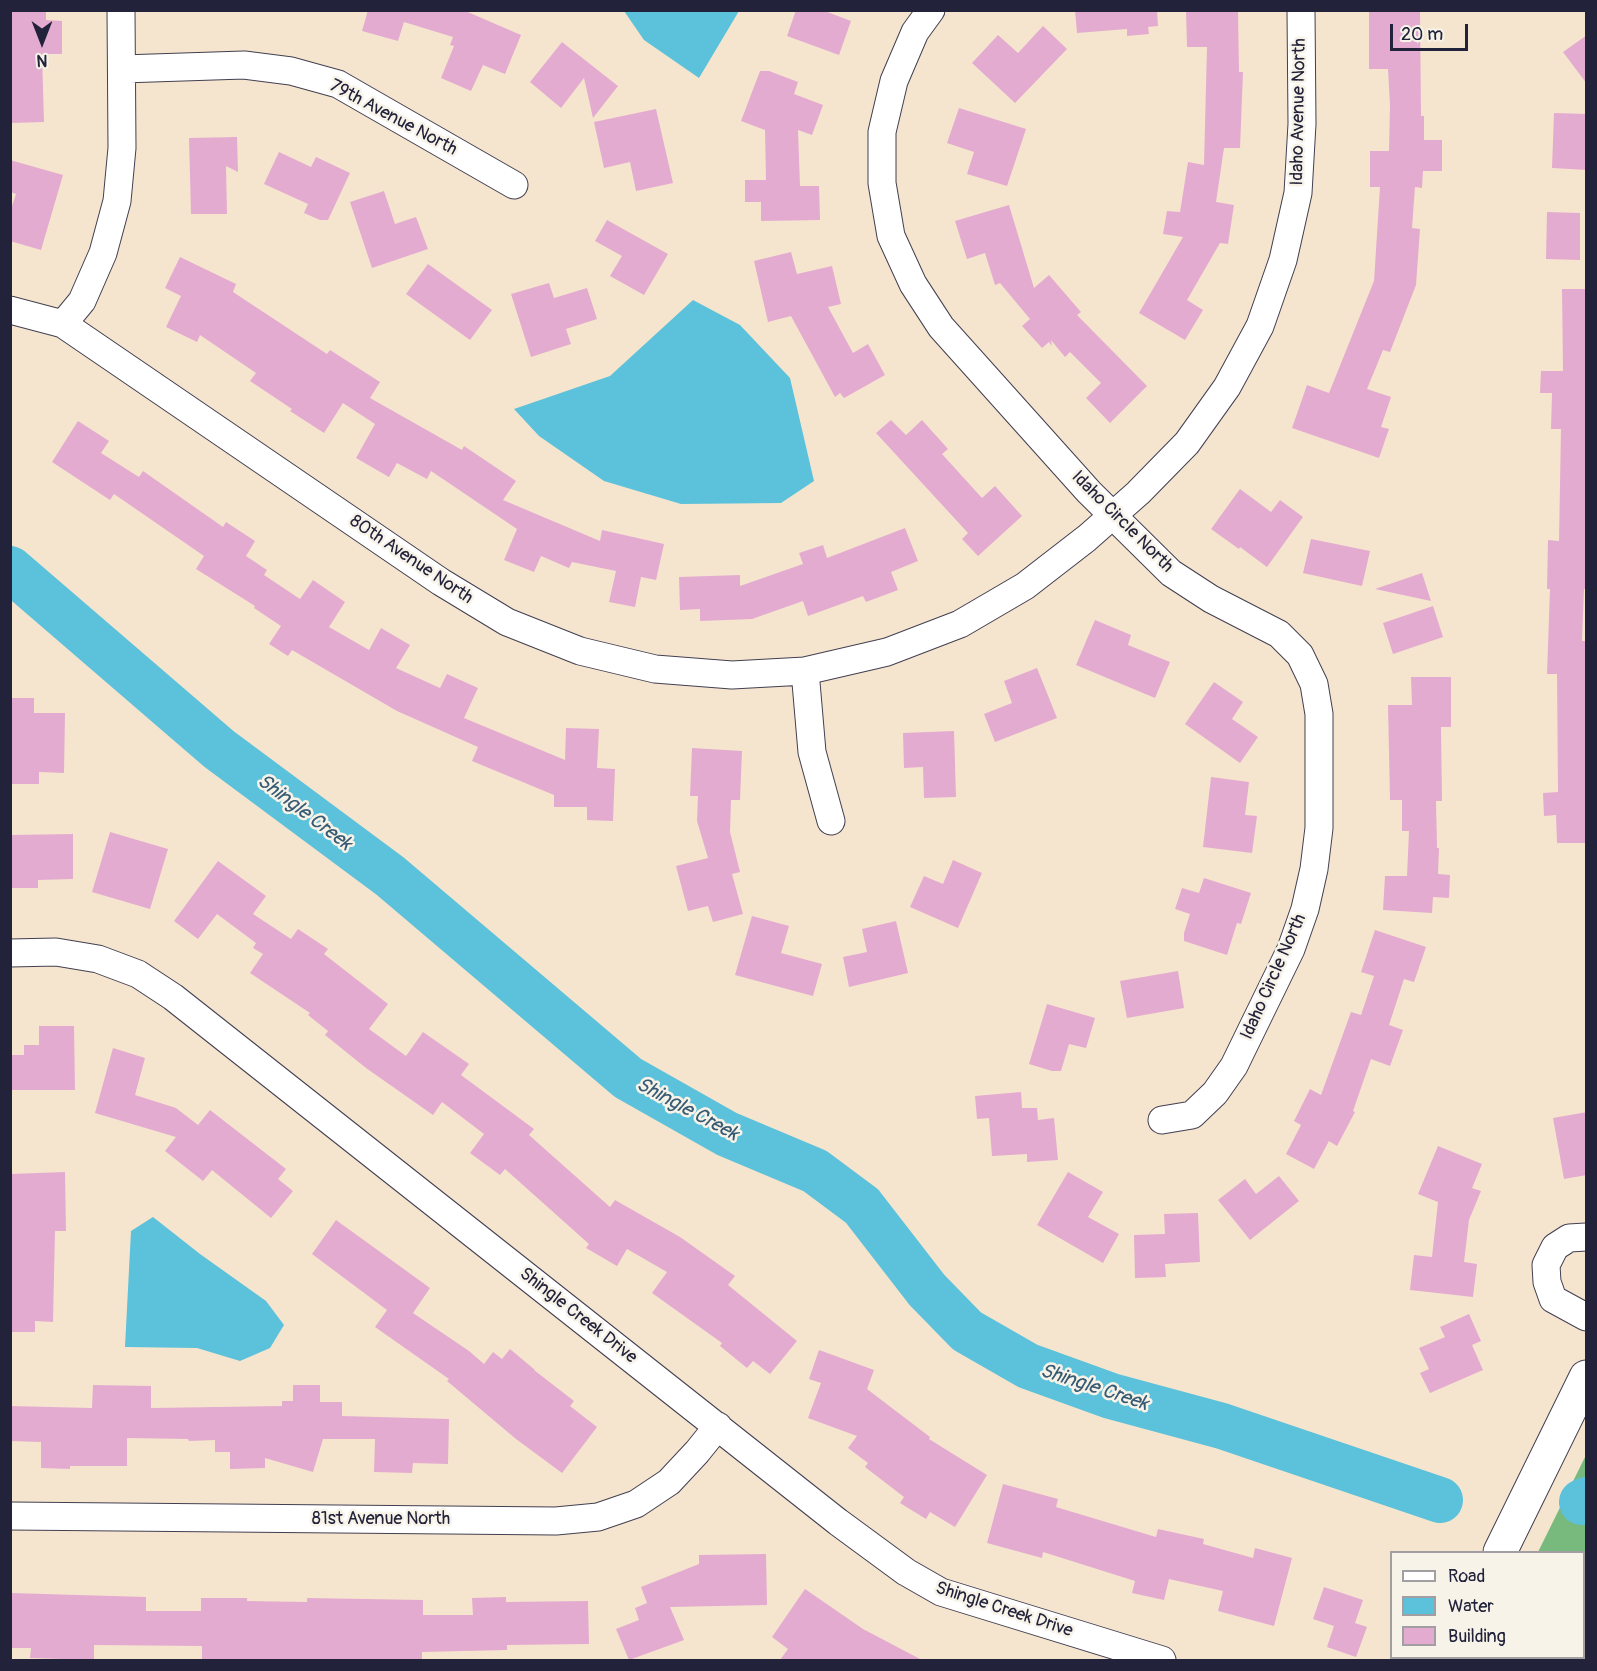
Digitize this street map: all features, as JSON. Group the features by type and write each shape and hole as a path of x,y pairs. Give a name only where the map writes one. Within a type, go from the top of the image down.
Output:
{"street":[{"path":"63,324 82,301 103,253 117,201 122,148 121,10"},
{"name":"Idaho Circle North","path":"931,10 915,32 894,81 882,132 882,183 891,236 913,284 941,327 1112,515 1171,573 1211,599 1279,634 1300,655 1314,684 1319,714 1319,828 1314,869 1305,909 1290,949 1234,1066 1215,1093 1192,1114 1162,1120"},
{"name":"Idaho Avenue North","path":"1112,515 1138,493 1187,443 1227,387 1260,326 1283,260 1298,193 1302,124 1301,10"},
{"name":"79th Avenue North","path":"122,69 244,65 291,71 338,84 514,185"},
{"name":"80th Avenue North","path":"10,310 63,324 441,582 507,622 580,651 655,669 732,675 805,671 887,652 960,624 1025,586 1087,538 1112,515"},
{"path":"805,671 812,752 831,821"},
{"name":"Shingle Creek Drive","path":"10,953 56,952 98,959 138,974 173,997 906,1572 941,1592 1162,1660"},
{"path":"1587,1237 1569,1238 1555,1247 1546,1265 1547,1282 1553,1299 1587,1317"},
{"path":"1500,1551 1587,1377"},
{"name":"81st Avenue North","path":"10,1516 556,1521 598,1517 636,1504 669,1482 718,1426"}],"green space":[{"path":"1586,1455 1586,1660 1484,1660 1585,1659 1585,1551 1538,1551"}],"water":[{"path":"624,11 739,11 699,78 644,40"},
{"path":"693,300 740,325 790,378 814,481 781,503 681,504 604,481 539,436 514,409 610,376"},
{"path":"153,1217 266,1301 284,1325 270,1348 240,1361 197,1348 125,1347 131,1231"}],"building":[{"path":"10,10 46,10 46,20 62,21 62,54 42,54 44,122 10,123"},
{"path":"368,10 463,10 521,35 505,74 483,65 471,91 441,78 454,46 450,45 453,37 404,22 398,41 362,31"},
{"path":"796,10 822,10 851,21 839,55 787,36"},
{"path":"1075,10 1157,10 1158,26 1148,27 1149,34 1127,36 1127,29 1077,33"},
{"path":"1186,10 1238,11 1239,72 1243,72 1240,148 1224,148 1216,202 1234,205 1228,244 1220,243 1187,300 1203,310 1185,340 1139,313 1183,237 1163,234 1167,211 1180,212 1188,162 1204,165 1207,47 1187,47"},
{"path":"1369,10 1420,10 1421,116 1424,116 1424,140 1442,140 1442,171 1423,171 1422,188 1415,187 1412,228 1420,229 1416,285 1390,352 1383,350 1367,389 1391,397 1381,427 1389,429 1379,458 1292,428 1307,385 1329,393 1374,281 1380,187 1370,187 1370,151 1389,151 1390,105 1388,69 1369,69"},
{"path":"1043,26 1067,49 1015,103 972,63 998,35 1018,53"},
{"path":"1587,35 1587,84 1563,52"},
{"path":"562,42 618,86 593,118 584,78 561,108 530,82"},
{"path":"760,71 769,71 798,82 794,94 823,105 812,135 798,130 800,186 819,186 820,220 761,221 761,202 745,202 745,180 766,180 765,130 741,121"},
{"path":"959,108 1026,129 1007,186 967,174 974,152 947,143"},
{"path":"656,109 673,183 636,191 630,162 604,168 594,122"},
{"path":"1554,113 1587,114 1587,170 1552,168"},
{"path":"237,137 238,172 226,166 227,214 191,214 189,138"},
{"path":"279,152 311,167 316,157 350,173 328,220 320,220 304,213 308,204 264,184"},
{"path":"10,160 63,175 41,250 10,241 10,212 16,194 10,192"},
{"path":"384,191 395,224 416,217 428,249 372,268 350,202"},
{"path":"1009,205 1034,288 1049,275 1081,312 1077,315 1147,386 1110,423 1086,398 1101,383 1070,352 1065,357 1051,340 1052,346 1049,342 1042,348 1022,326 1030,319 1000,283 995,285 985,253 967,259 955,221"},
{"path":"1547,212 1580,213 1580,260 1546,259"},
{"path":"607,220 668,254 644,295 610,276 622,256 595,241"},
{"path":"791,252 797,274 832,266 841,304 828,307 853,353 868,344 885,375 844,398 840,393 835,397 791,316 768,322 754,261"},
{"path":"180,257 236,284 233,292 327,354 330,350 380,382 370,398 462,450 464,446 516,481 503,500 600,541 602,530 664,544 656,580 641,577 635,607 609,602 616,571 572,562 569,568 541,556 534,572 504,560 517,529 431,471 427,479 397,463 389,477 356,458 375,424 343,403 324,433 250,381 256,373 200,335 197,342 166,327 181,296 165,288"},
{"path":"428,264 492,310 470,340 406,294"},
{"path":"549,283 554,298 587,288 597,319 566,329 571,344 531,357 511,294"},
{"path":"1562,289 1587,289 1587,589 1584,589 1582,641 1587,641 1587,843 1557,843 1556,815 1544,816 1543,793 1558,792 1557,674 1547,674 1550,589 1547,589 1548,540 1559,541 1561,429 1551,429 1552,393 1540,393 1541,371 1563,371"},
{"path":"891,420 906,435 922,420 948,449 942,454 982,498 995,486 1022,516 978,556 962,539 968,533 876,433"},
{"path":"78,421 109,441 101,453 139,477 143,471 223,527 226,522 255,541 246,556 267,570 264,575 300,599 313,580 345,602 329,627 369,650 381,628 410,645 396,668 440,688 447,674 478,688 464,718 565,760 566,728 599,729 597,768 615,769 613,821 587,820 587,807 554,807 554,795 472,761 478,747 397,711 292,650 288,656 269,644 281,626 254,608 255,606 196,569 204,556 114,494 110,500 52,462"},
{"path":"1240,489 1271,512 1280,500 1303,517 1267,567 1211,529"},
{"path":"905,528 918,561 891,572 898,590 866,602 863,596 808,616 803,601 752,619 700,621 700,609 680,610 679,577 740,575 740,586 803,564 799,553 823,545 827,558"},
{"path":"1311,539 1370,551 1362,586 1303,573"},
{"path":"1422,573 1431,601 1375,589"},
{"path":"1433,606 1443,637 1393,654 1383,623"},
{"path":"1095,620 1131,635 1128,645 1170,662 1155,698 1076,665"},
{"path":"1037,668 1057,718 995,742 984,714 1012,703 1004,681"},
{"path":"1411,677 1451,677 1451,727 1441,727 1442,801 1436,801 1438,874 1450,875 1449,898 1433,897 1432,913 1383,910 1385,876 1407,876 1409,831 1402,831 1402,800 1390,800 1388,705 1412,705"},
{"path":"1214,682 1243,702 1232,719 1258,737 1240,763 1185,724"},
{"path":"10,698 34,698 34,713 65,713 64,773 39,772 39,784 10,784"},
{"path":"954,731 956,797 924,798 923,767 904,768 903,733"},
{"path":"692,748 742,751 740,800 731,800 730,832 740,872 732,874 743,914 713,922 708,906 688,911 676,866 708,858 697,821 698,796 690,796"},
{"path":"1211,777 1249,782 1245,815 1257,816 1252,853 1203,847"},
{"path":"110,832 168,849 150,909 92,892"},
{"path":"73,834 73,879 38,880 38,888 10,888 10,835"},
{"path":"953,860 982,873 958,928 910,907 924,876 943,884"},
{"path":"218,861 266,896 253,914 291,939 298,929 328,949 324,954 388,1004 369,1029 406,1056 423,1032 469,1064 461,1075 534,1129 529,1135 610,1207 615,1200 680,1237 735,1276 728,1285 797,1341 770,1374 753,1361 747,1368 720,1346 722,1343 652,1293 667,1272 627,1249 617,1266 586,1248 589,1244 505,1169 500,1175 470,1153 484,1134 442,1102 433,1115 366,1068 325,1035 328,1031 308,1015 310,1013 250,973 263,954 253,948 256,943 217,914 198,939 174,921"},
{"path":"1204,878 1251,893 1241,924 1237,923 1227,955 1184,941 1190,914 1175,909 1182,888 1199,893"},
{"path":"752,916 789,926 781,953 822,964 813,996 735,975"},
{"path":"896,921 908,973 849,987 843,957 867,952 862,929"},
{"path":"1375,930 1426,947 1414,982 1404,979 1389,1025 1403,1030 1390,1066 1371,1059 1353,1111 1355,1112 1337,1146 1329,1141 1314,1169 1286,1154 1301,1125 1294,1121 1310,1089 1321,1095 1351,1012 1361,1015 1374,976 1361,972"},
{"path":"1178,971 1184,1008 1127,1018 1120,981"},
{"path":"1047,1004 1095,1018 1086,1048 1069,1044 1061,1071 1052,1071 1029,1064"},
{"path":"39,1026 74,1026 75,1090 10,1090 10,1055 24,1055 24,1045 39,1045"},
{"path":"113,1048 145,1058 135,1095 176,1108 198,1125 210,1110 286,1169 278,1179 293,1191 271,1218 212,1170 203,1181 165,1151 176,1137 95,1113"},
{"path":"1021,1092 1022,1108 1037,1108 1038,1120 1054,1118 1058,1160 1027,1162 1027,1154 992,1156 989,1118 977,1119 975,1096"},
{"path":"1587,1112 1587,1175 1564,1179 1553,1118"},
{"path":"1438,1146 1482,1164 1472,1188 1481,1191 1469,1220 1464,1262 1477,1264 1473,1297 1410,1290 1414,1255 1432,1257 1438,1202 1418,1194"},
{"path":"65,1172 66,1231 55,1231 53,1322 35,1321 35,1332 10,1332 10,1174"},
{"path":"1068,1172 1103,1192 1088,1217 1119,1234 1103,1263 1037,1225"},
{"path":"1279,1176 1299,1201 1250,1240 1218,1200 1245,1179 1256,1194"},
{"path":"1198,1213 1200,1262 1165,1264 1166,1277 1135,1278 1134,1235 1165,1234 1164,1214"},
{"path":"336,1220 430,1288 413,1313 469,1351 484,1364 493,1352 502,1359 510,1349 574,1401 570,1406 597,1427 562,1473 516,1439 447,1381 449,1379 375,1327 387,1310 312,1254"},
{"path":"1469,1314 1481,1341 1472,1345 1483,1370 1430,1393 1420,1373 1429,1369 1419,1348 1445,1337 1440,1327"},
{"path":"819,1350 874,1370 867,1389 930,1437 929,1439 987,1475 955,1527 930,1512 926,1519 900,1503 904,1497 865,1467 868,1463 848,1448 857,1436 808,1418 821,1383 809,1379"},
{"path":"93,1385 151,1386 151,1408 282,1406 282,1401 293,1401 293,1385 320,1385 320,1402 342,1402 342,1416 449,1419 448,1464 413,1463 412,1473 374,1472 375,1439 323,1439 313,1472 265,1458 265,1468 230,1469 230,1452 215,1452 215,1440 127,1438 127,1466 41,1468 41,1442 10,1441 10,1406 92,1408"},
{"path":"1003,1484 1058,1499 1056,1507 1156,1537 1158,1529 1204,1539 1203,1544 1253,1558 1255,1548 1292,1558 1274,1626 1218,1611 1223,1591 1169,1579 1164,1600 1132,1593 1135,1581 1043,1552 1042,1558 987,1543"},
{"path":"766,1554 767,1605 670,1607 684,1640 629,1660 616,1629 639,1620 635,1608 647,1603 641,1587 699,1564 699,1555"},
{"path":"1324,1587 1363,1600 1355,1623 1367,1627 1356,1657 1327,1647 1334,1626 1313,1619"},
{"path":"805,1589 863,1629 922,1660 780,1660 788,1649 772,1637"},
{"path":"10,1593 146,1597 146,1611 201,1611 201,1598 307,1602 307,1598 423,1600 423,1615 473,1615 472,1598 506,1597 506,1602 588,1601 589,1644 507,1645 507,1650 422,1652 422,1660 202,1659 202,1646 94,1645 94,1660 30,1658 31,1648 10,1648"}],"waterway":[{"name":"Shingle Creek","path":"10,569 219,749 390,876 628,1078 727,1134 815,1171 862,1206 927,1290 967,1331 1028,1366 1111,1396 1222,1426 1440,1500"},
{"name":"Shingle Creek","path":"1582,1502 1586,1500"}]}
